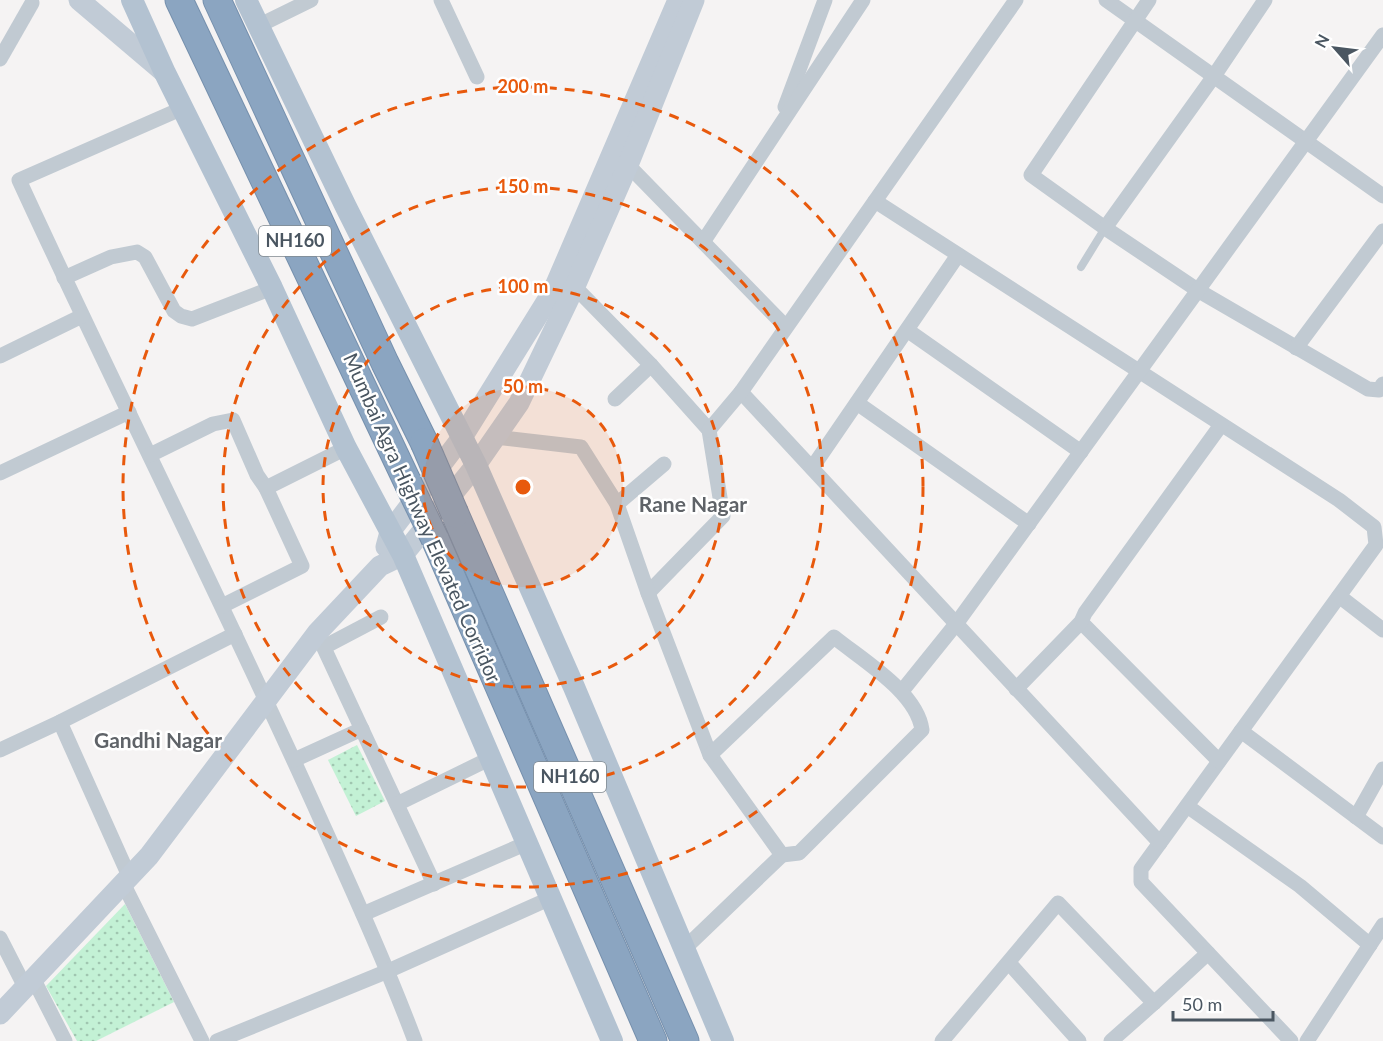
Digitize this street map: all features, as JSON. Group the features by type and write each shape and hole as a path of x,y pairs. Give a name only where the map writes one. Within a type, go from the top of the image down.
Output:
{"highway":[{"name":"Mumbai Agra Highway Elevated Corridor","path":"179,0 435,539 653,1041"},
{"name":"Mumbai Agra Highway Elevated Corridor","path":"217,0 423,442 685,1041"}],"main road":[{"path":"132,0 165,73 273,288 346,448 403,555 612,1041"},
{"path":"246,0 346,207 463,436 574,687 723,1041"}],"street":[{"path":"79,0 165,73"},
{"path":"258,26 311,0"},
{"path":"620,158 678,0"},
{"path":"380,566 403,555 476,465 519,403 568,279 620,158 694,0"},
{"path":"774,135 825,0"},
{"path":"703,242 862,0"},
{"path":"709,430 741,392 1016,0"},
{"path":"1106,0 1383,196"},
{"path":"1149,0 1031,175 1199,291 1368,389 1378,390 1383,384"},
{"path":"1105,228 1214,76 1265,0"},
{"path":"444,2 477,77"},
{"path":"0,58 32,3"},
{"path":"903,691 956,624 1383,35"},
{"path":"183,108 19,180 294,760 388,971 415,1041"},
{"path":"620,158 786,327"},
{"path":"875,201 1339,500 1374,527 1376,545 1141,869 1141,882 1291,1041"},
{"path":"1296,348 1383,231"},
{"path":"64,278 111,257 137,252 146,257 174,310 181,316 192,319 273,288"},
{"path":"812,468 958,255"},
{"path":"0,1014 149,856 266,700 321,640 380,566 390,532 463,436 553,291 568,279"},
{"path":"568,279 651,365 709,430 723,516 648,593"},
{"path":"0,356 82,316"},
{"path":"907,330 1081,452"},
{"path":"615,399 651,365"},
{"path":"741,392 1160,843"},
{"path":"857,403 1029,524"},
{"path":"0,473 129,412"},
{"path":"150,455 213,424 233,420 257,475 266,488 302,566 222,606"},
{"path":"1017,688 1081,622 1085,613 1221,425"},
{"path":"495,437 581,447 617,504 648,593 710,755 782,855"},
{"path":"266,488 346,448"},
{"path":"617,504 664,464"},
{"path":"1339,596 1383,630"},
{"path":"321,640 381,617"},
{"path":"1081,622 1219,761"},
{"path":"0,750 235,634"},
{"path":"685,948 782,855 799,852 922,730 921,720 903,691 834,637 710,755"},
{"path":"321,640 434,884"},
{"path":"60,722 126,880 202,1041"},
{"path":"294,760 362,729"},
{"path":"1241,731 1383,837"},
{"path":"397,804 491,758"},
{"path":"1356,816 1383,769"},
{"path":"1187,806 1300,886 1370,945"},
{"path":"363,914 528,843"},
{"path":"217,1041 388,971 551,898"},
{"path":"942,1041 1058,903 1154,1004"},
{"path":"1307,1041 1383,925"},
{"path":"0,938 65,1041"},
{"path":"1111,1041 1208,953"},
{"path":"1009,963 1079,1041"}],"lane":[{"path":"1081,267 1105,228"}],"green space":[{"path":"357,745 385,801 356,816 328,760"},
{"path":"125,904 174,1002 96,1041 77,1041 46,986"}],"district":[{"name":"Rane Nagar","path":"693,505"},
{"name":"Gandhi Nagar","path":"158,741"}]}
